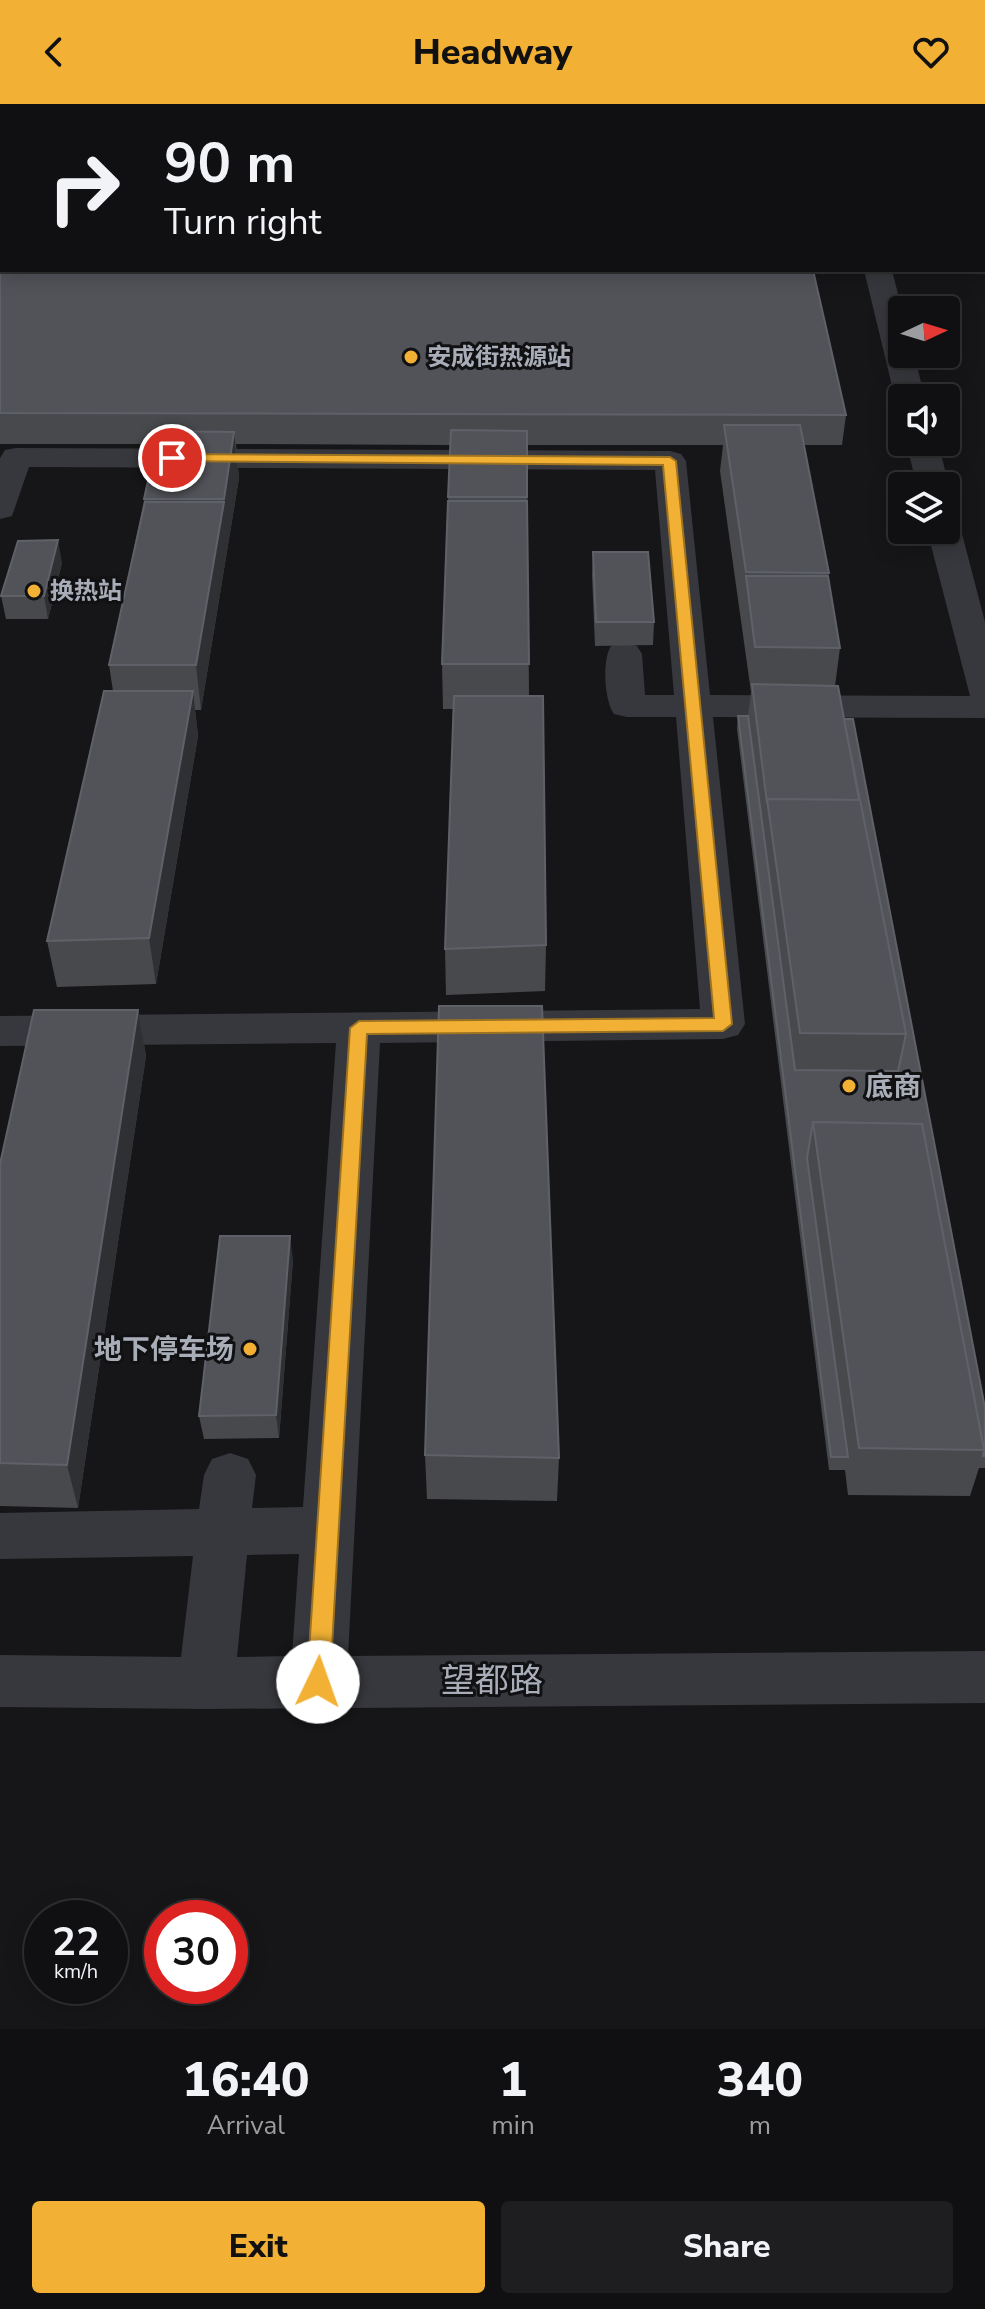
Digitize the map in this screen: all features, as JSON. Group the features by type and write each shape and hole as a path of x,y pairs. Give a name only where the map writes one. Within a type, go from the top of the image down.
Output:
{"street":[{"path":"878,272 906,384"},
{"path":"0,509 16,457 670,461 723,1024 0,1031"},
{"path":"948,544 985,691"},
{"path":"624,654 627,706 985,707"},
{"path":"318,1682 359,1028"},
{"path":"206,1683 230,1475"},
{"path":"0,1536 326,1530"},
{"name":"望都路","path":"0,1681 206,1683 985,1677"}],"building":[{"name":"安成街热源站","path":"0,272 813,272 846,415 0,413"},
{"path":"724,425 800,425 829,573 746,572"},
{"path":"451,430 527,431 527,497 448,497"},
{"path":"159,431 234,432 224,499 144,499"},
{"path":"448,501 527,501 529,664 442,664"},
{"path":"145,502 224,502 196,665 109,665"},
{"path":"58,540 44,596 1,596 18,541"},
{"path":"593,552 648,552 654,622 596,622"},
{"path":"746,576 828,576 840,648 755,647"},
{"path":"752,684 838,686 859,800 767,799 767,803"},
{"path":"104,691 193,691 149,938 47,941"},
{"path":"454,696 543,696 546,945 445,949"},
{"path":"738,716 748,716 795,1070 898,1071 906,1034 844,719 853,719 985,1408 985,1456 922,1124 813,1122 807,1158 848,1457 831,1457"},
{"path":"767,799 860,800 906,1034 800,1033"},
{"path":"439,1006 542,1006 559,1458 425,1455"},
{"path":"34,1010 138,1010 67,1465 0,1463 0,1164"},
{"path":"813,1122 922,1124 984,1450 859,1448"},
{"name":"地下停车场","path":"220,1236 290,1236 276,1415 199,1416"}],"place":[{"name":"安成街热源站","path":"411,357"},
{"name":"换热站","path":"34,591"},
{"name":"底商","path":"849,1086"},
{"name":"地下停车场","path":"250,1349"}],"route":[{"path":"172,458 670,461 723,1024 359,1028 318,1682"}]}
